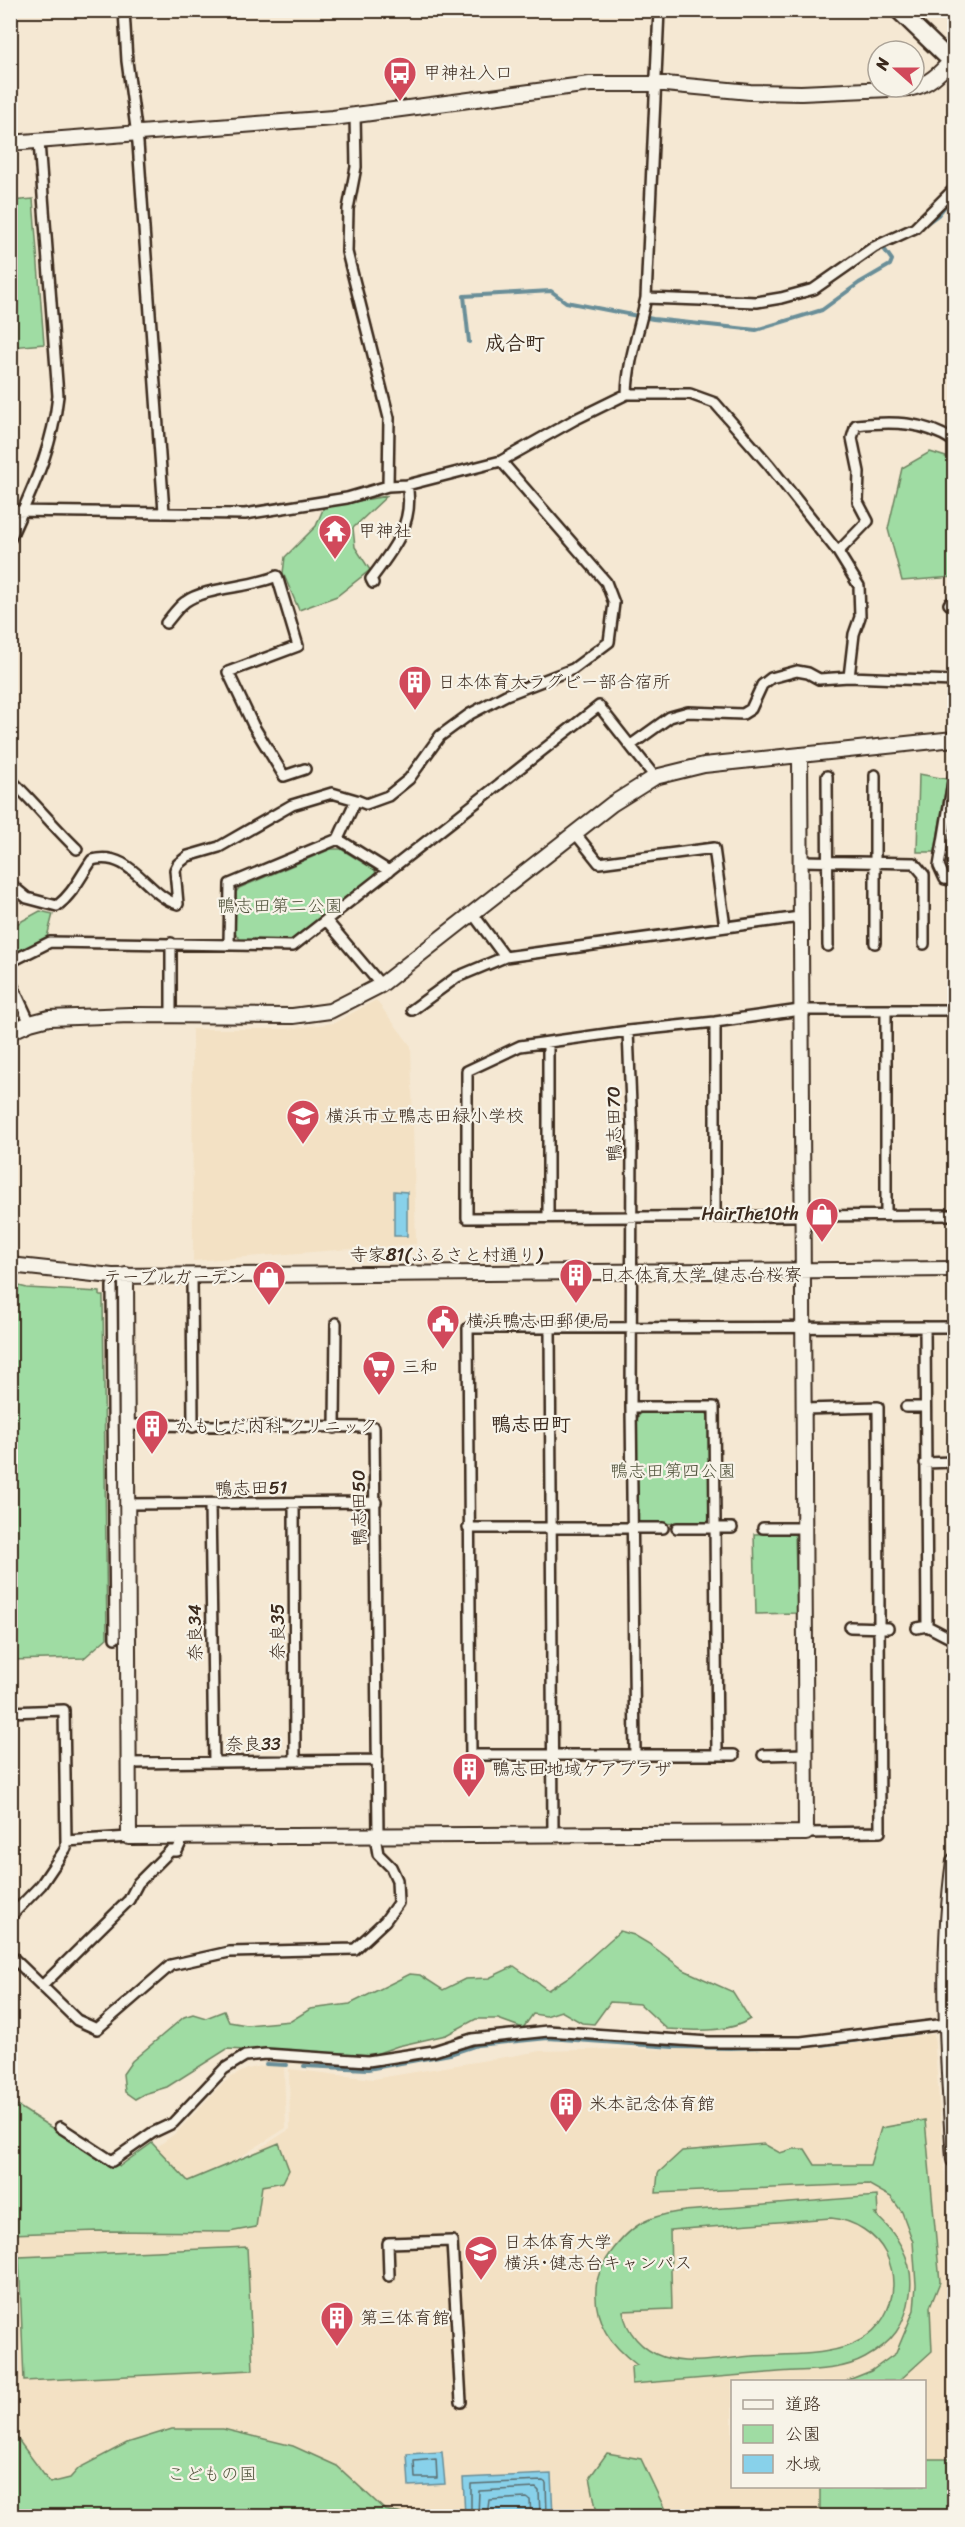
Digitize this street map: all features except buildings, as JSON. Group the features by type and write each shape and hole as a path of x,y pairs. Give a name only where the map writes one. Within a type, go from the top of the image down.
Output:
{"main road":[{"path":"898,10 953,63"}],"street":[{"path":"124,10 127,61 138,134 164,512"},
{"path":"627,394 627,367 638,334 646,298 657,85 658,10"},
{"path":"10,143 355,115 590,84 657,85 760,92 912,88 921,87 953,63"},
{"path":"355,115 356,167 348,209 347,252 389,418 388,486"},
{"path":"10,539 42,470 54,428 58,396 39,142"},
{"path":"646,298 757,302 781,298 813,288 874,247 915,228 954,189"},
{"path":"10,512 245,514 347,498 388,486 407,484 501,460 627,394 690,394 715,403 769,465 838,552 859,586 860,617 854,634 849,677"},
{"path":"838,552 868,521 858,502 859,472 852,438 856,425 905,422 921,426 954,441"},
{"path":"10,884 27,898 57,906 71,895 76,883 92,860 108,858 124,865 166,898 178,904 175,870 178,864 188,856 219,847 292,805 332,793 366,804 388,796 409,779 440,736 470,714 506,695 573,669 609,642 614,603 606,582 501,460"},
{"path":"373,584 371,579 399,540 406,525 409,508 407,484"},
{"path":"166,623 186,600 220,590 261,583 277,576 298,646 228,672 253,725 284,776 305,769"},
{"path":"631,744 670,717 688,712 743,714 751,709 762,685 771,678 797,671 808,673 819,679 849,677 954,681"},
{"path":"10,962 50,942 229,943 293,946 599,706 655,777"},
{"path":"10,1032 49,1018 317,1014 330,1011 381,985 612,804 655,777 704,765 954,740"},
{"path":"800,755 806,1833"},
{"path":"875,775 876,943"},
{"path":"826,776 828,946"},
{"path":"954,776 939,866 945,879 954,881"},
{"path":"10,779 44,811 77,849"},
{"path":"229,943 230,884 338,839 356,800"},
{"path":"575,833 599,863 714,848 725,927"},
{"path":"338,839 389,871"},
{"path":"800,861 914,863 924,875 924,944"},
{"path":"473,914 505,957"},
{"path":"412,1010 458,977 505,957 800,917"},
{"path":"326,920 381,985"},
{"path":"171,944 171,1016"},
{"path":"10,980 30,1023"},
{"path":"954,1010 800,1010 520,1046 467,1071 466,1218 954,1215"},
{"path":"886,1010 886,1215"},
{"path":"715,1022 715,1216"},
{"name":"鴨志田70","path":"628,1031 632,1130 630,1217 635,1753"},
{"path":"548,1044 548,1216"},
{"name":"寺家81(ふるさと村通り)","path":"10,1264 44,1270 126,1275 954,1269"},
{"path":"192,1274 193,1427"},
{"path":"126,1275 129,1837"},
{"path":"112,1286 115,1638"},
{"path":"335,1428 336,1323"},
{"path":"734,1755 635,1753 471,1755 468,1328 954,1326"},
{"path":"925,1327 922,1627 954,1640"},
{"path":"550,1328 553,1833"},
{"path":"631,1407 714,1407 717,1754"},
{"path":"66,1841 129,1837 880,1832 884,1628 883,1407 804,1409"},
{"path":"906,1407 925,1407"},
{"name":"鴨志田50","path":"126,1425 374,1427 377,1836"},
{"path":"925,1463 954,1462"},
{"name":"鴨志田51","path":"127,1504 376,1502"},
{"name":"奈良35","path":"294,1504 295,1760"},
{"name":"奈良34","path":"210,1505 214,1761"},
{"path":"468,1528 663,1528"},
{"path":"677,1528 732,1528"},
{"path":"763,1528 803,1528"},
{"path":"850,1627 884,1628"},
{"path":"10,1712 64,1710 66,1841 66,1848 41,1885 10,1917"},
{"path":"763,1755 806,1754"},
{"name":"奈良33","path":"129,1763 378,1760"},
{"path":"10,1955 77,2020 97,2029 171,1965 229,1952 355,1949 385,1921 398,1904 396,1880 390,1867 378,1854 377,1836"},
{"path":"42,1986 129,1900 138,1883 170,1851 177,1851 183,1838"},
{"path":"954,1861 950,1891 950,2020 954,2160"},
{"path":"60,2127 112,2161 152,2133 173,2123 224,2069 245,2056 266,2054 368,2061 434,2050 471,2039 548,2031 709,2042 801,2042 950,2020"},
{"path":"389,2276 388,2243 452,2241 461,2402"}],"shaded area":[{"name":"横浜市立鴨志田緑小学校","path":"376,1000 411,1046 416,1244 193,1261 192,1029 287,1029 334,1023"},
{"name":"日本体育大学 横浜･健志台キャンパス","path":"934,2034 953,2289 954,2516 411,2516 385,2510 337,2466 11,2516 10,2110 116,2182 179,2200 290,2129 289,2069 373,2079 541,2051 799,2050"},
{"path":"266,2065 284,2066 286,2128 185,2192 157,2147 177,2132 231,2077 247,2069"}],"green space":[{"path":"33,199 44,344 11,347 11,201"},
{"path":"930,452 949,458 954,467 954,577 902,581 888,529 902,468"},
{"path":"387,496 353,528 355,547 370,570 337,596 299,610 283,573 285,557 316,526 324,507"},
{"path":"919,774 947,779 935,852 917,852"},
{"name":"鴨志田第二公園","path":"331,849 341,849 375,870 376,875 292,941 240,939 235,934 236,892 239,888"},
{"path":"40,911 53,914 47,937 11,956 11,927"},
{"path":"11,1284 27,1288 100,1292 100,1296 103,1296 107,1638 84,1658 11,1660"},
{"name":"鴨志田第四公園","path":"704,1411 709,1416 710,1520 705,1523 641,1524 637,1520 636,1422 640,1413"},
{"path":"795,1533 797,1613 756,1614 754,1534"},
{"path":"620,1931 634,1935 651,1945 684,1970 733,1992 750,2019 721,2029 667,2029 640,2004 610,2002 594,2024 582,2023 561,2011 546,2016 533,2014 523,2028 498,2019 476,2019 446,2035 398,2046 367,2057 227,2049 167,2087 135,2099 125,2092 123,2074 132,2061 184,2017 193,2014 206,2018 224,2011 229,2022 247,2025 291,2021 310,2009 350,2004 410,1974 420,1975 443,1990 465,1979 489,1978 514,1966 548,1990 570,1976"},
{"path":"10,2101 97,2157 120,2166 152,2143 188,2181 279,2143 289,2170 283,2182 262,2186 256,2227 229,2232 99,2231 11,2234"},
{"path":"925,2120 940,2282 930,2307 932,2351 900,2380 848,2380 871,2371 896,2353 914,2310 916,2285 913,2242 902,2212 891,2197 868,2184 656,2193 658,2173 682,2151 764,2144 780,2153 793,2149 805,2149 815,2165 870,2165 881,2128"},
{"path":"877,2196 878,2214 875,2214 898,2240 907,2260 911,2282 905,2315 896,2332 883,2346 855,2363 823,2370 632,2384 631,2367 637,2365 619,2350 606,2333 598,2313 596,2289 601,2269 607,2258 632,2230 650,2219 683,2211","holes":["840,2219 863,2229 876,2240 886,2254 892,2278 890,2303 881,2322 868,2335 852,2344 813,2353 685,2361 655,2354 631,2333 623,2311 672,2309 670,2230"]},
{"path":"247,2247 253,2370 24,2381 19,2257"},
{"name":"こどもの国","path":"172,2429 223,2429 293,2446 337,2466 385,2510 411,2516 11,2516 11,2430 50,2483 70,2478 79,2468 127,2443"},
{"path":"607,2453 641,2459 668,2516 594,2516 597,2513 590,2477"},
{"path":"926,2459 954,2459 954,2516 820,2516 820,2488 926,2488"}],"water":[{"path":"394,1191 407,1192 407,1236 394,1236"},
{"path":"442,2452 445,2484 409,2486 407,2454"},
{"path":"551,2474 553,2515 465,2516 463,2478"}],"waterway":[{"path":"919,229 938,215 954,195"},
{"path":"469,342 464,296 551,291 566,302 653,319 756,330 822,310 859,283 890,265 892,260 882,246"},
{"path":"304,2066 368,2069 450,2054 477,2045 548,2038 673,2047 730,2048 821,2045 915,2033"},
{"path":"266,2064 287,2065"}],"place":[{"name":"甲神社入口","path":"400,102"},
{"name":"甲神社","path":"335,560"},
{"name":"日本体育大ラグビー部合宿所","path":"415,711"},
{"name":"横浜市立鴨志田緑小学校","path":"303,1145"},
{"name":"HairThe10th","path":"822,1243"},
{"name":"日本体育大学 健志台桜寮","path":"576,1304"},
{"name":"テーブルガーデン","path":"269,1306"},
{"name":"横浜鴨志田郵便局","path":"443,1350"},
{"name":"三和","path":"379,1396"},
{"name":"かもしだ内科 クリニック","path":"152,1455"},
{"name":"鴨志田地域ケアプラザ","path":"469,1798"},
{"name":"米本記念体育館","path":"566,2133"},
{"name":"日本体育大学 横浜･健志台キャンパス","path":"481,2281"},
{"name":"第三体育館","path":"337,2347"}],"district":[{"name":"成合町","path":"515,343"},
{"name":"鴨志田町","path":"531,1424"}]}
